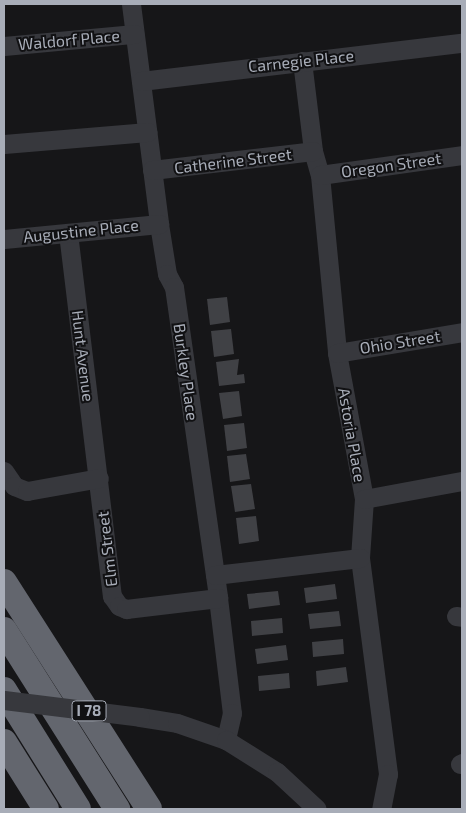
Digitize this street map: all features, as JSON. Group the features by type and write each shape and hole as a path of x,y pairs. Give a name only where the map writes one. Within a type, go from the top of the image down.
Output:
{"highway":[{"name":"I 78","path":"4,582 149,809"},
{"name":"I 78","path":"4,630 117,809"},
{"path":"4,690 78,809"},
{"path":"4,742 46,809"},
{"path":"4,748 21,769"}],"street":[{"name":"Burkley Place","path":"131,4 159,224 167,274 174,287 218,598 232,712 226,740"},
{"name":"Waldorf Place","path":"4,46 134,34"},
{"name":"Carnegie Place","path":"140,81 462,43"},
{"name":"Astoria Place","path":"302,61 313,151 320,175 337,352 364,499 360,558 388,774 381,809"},
{"path":"4,144 147,132"},
{"name":"Catherine Street","path":"152,170 313,151"},
{"name":"Oregon Street","path":"320,175 462,155"},
{"name":"Augustine Place","path":"4,239 159,224"},
{"name":"Hunt Avenue","path":"68,233 99,478"},
{"name":"Ohio Street","path":"337,352 462,332"},
{"path":"4,471 14,486 27,492 99,478"},
{"name":"Elm Street","path":"99,478 112,596 118,606 126,609 218,598"},
{"path":"364,499 462,481"},
{"path":"215,576 360,558"},
{"path":"4,700 140,716 177,723 226,740 277,772 317,809"}],"building":[{"path":"227,297 230,322 210,325 207,299"},
{"path":"231,329 234,354 214,357 211,331"},
{"path":"239,359 237,375 244,374 245,383 219,386 216,362"},
{"path":"239,391 242,416 223,419 219,393"},
{"path":"244,423 247,448 227,451 224,425"},
{"path":"246,454 250,479 230,482 227,456"},
{"path":"251,484 255,509 235,512 231,486"},
{"path":"256,516 259,541 239,544 236,518"},
{"path":"335,584 337,599 306,603 304,588"},
{"path":"278,591 280,605 249,609 247,594"},
{"path":"339,611 341,626 310,629 308,614"},
{"path":"282,618 283,633 252,636 251,621"},
{"path":"343,639 344,654 313,657 312,642"},
{"path":"286,645 288,660 257,664 255,649"},
{"path":"346,667 348,682 317,686 316,671"},
{"path":"289,673 290,688 259,691 258,676"}]}
